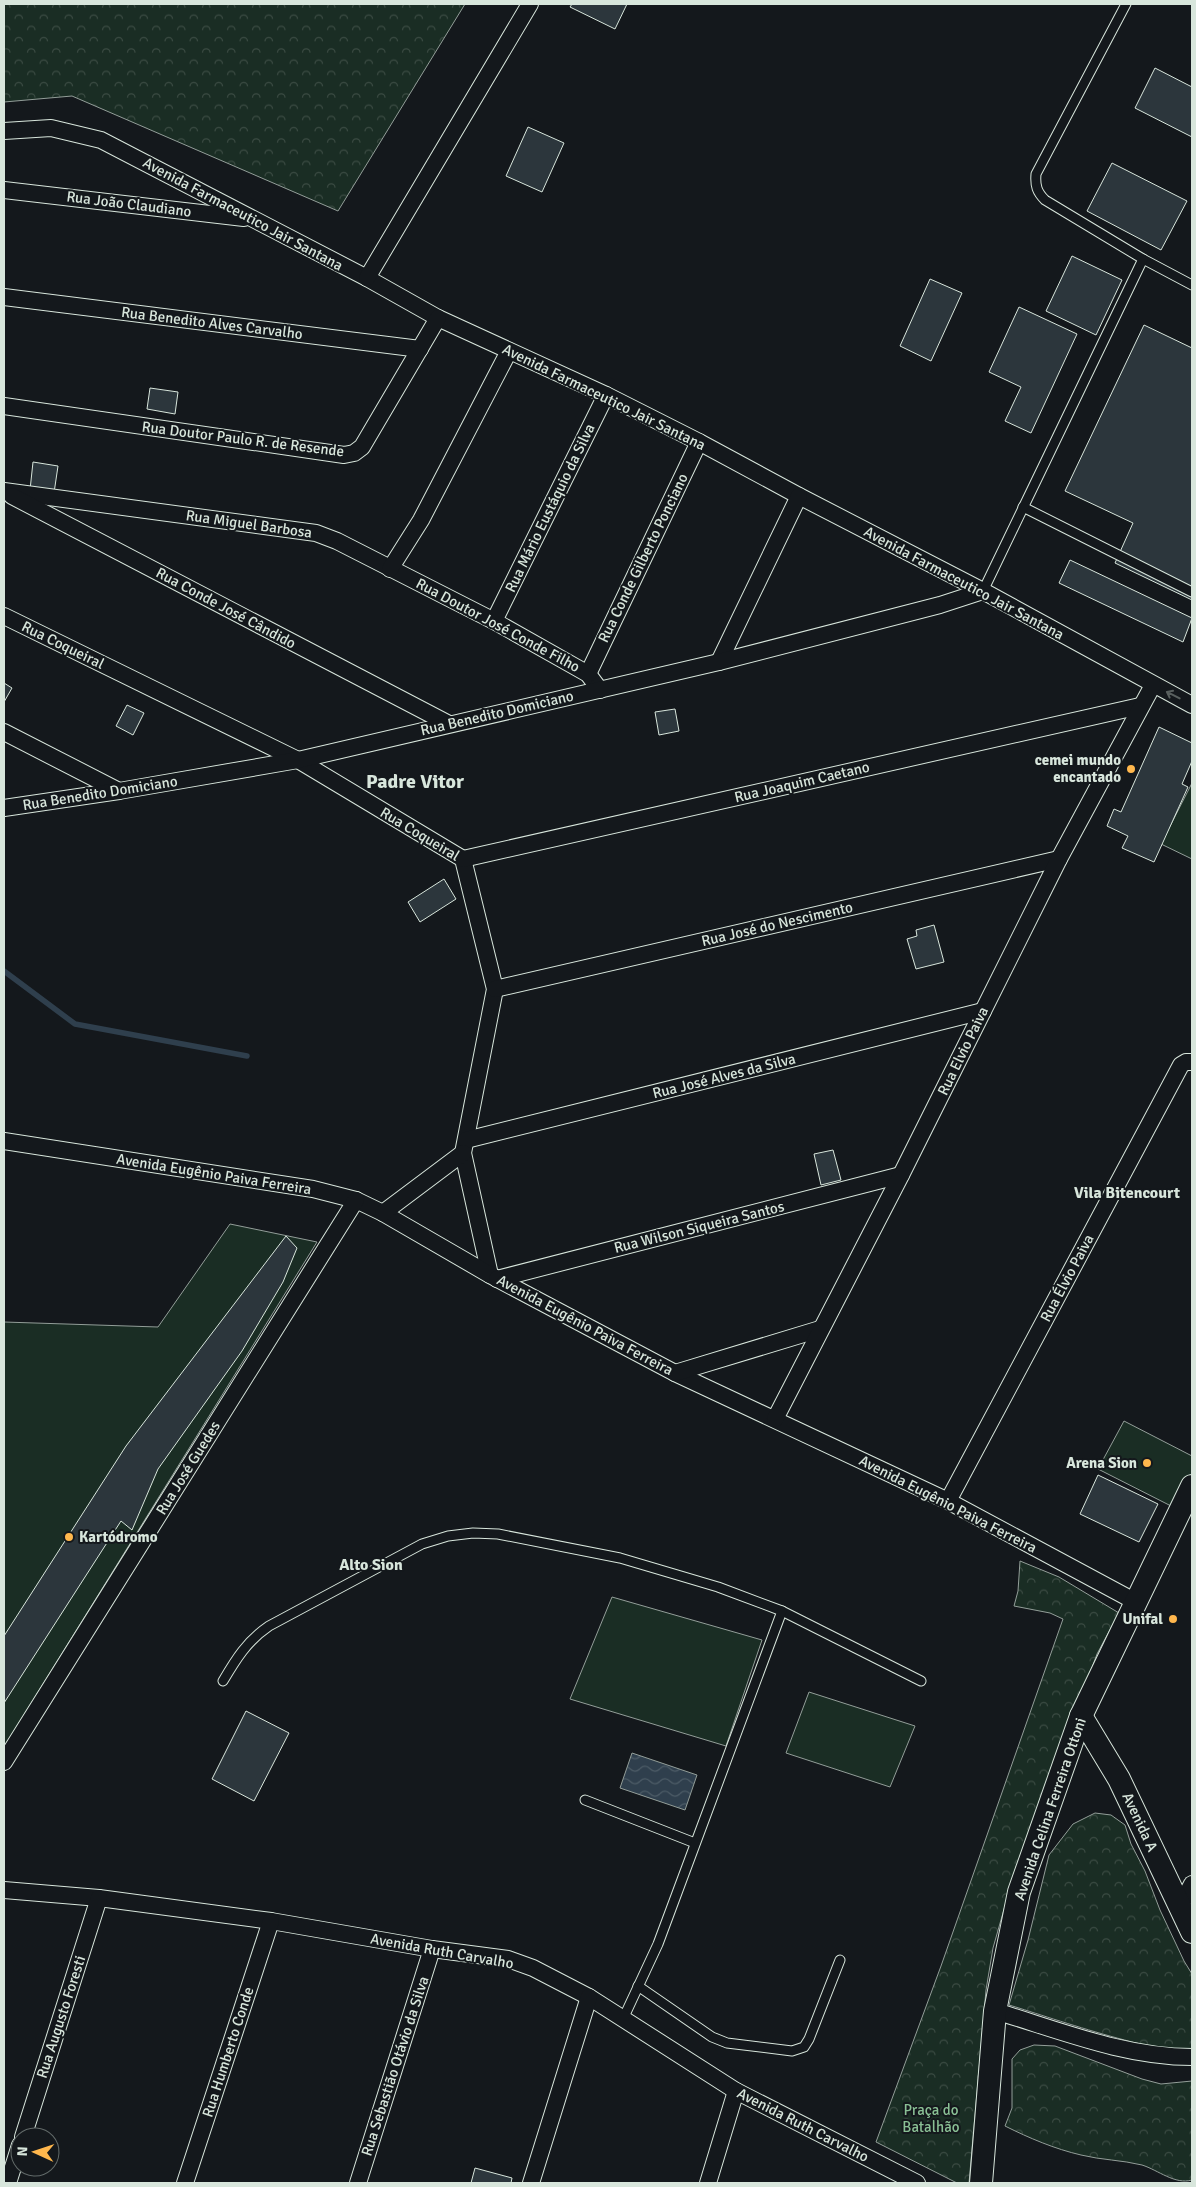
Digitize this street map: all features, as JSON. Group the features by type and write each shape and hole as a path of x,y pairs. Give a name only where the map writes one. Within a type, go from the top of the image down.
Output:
{"street":[{"path":"367,278 530,4"},
{"name":"Avenida Farmaceutico Jair Santana","path":"4,131 51,128 101,140 367,278 438,318 606,395 699,442 983,591 1192,705"},
{"name":"Rua João Claudiano","path":"4,190 254,219"},
{"name":"Rua Benedito Alves Carvalho","path":"4,297 420,349"},
{"name":"Rua Doutor Paulo R. de Resende","path":"4,406 344,455 354,453 362,447 438,318"},
{"path":"390,569 421,520 509,351"},
{"name":"Rua Mário Eustáquio da Silva","path":"494,621 606,395"},
{"name":"Rua Conde Gilberto Ponciano","path":"588,674 699,442"},
{"name":"Rua Miguel Barbosa","path":"4,492 316,533 390,569"},
{"name":"Rua Conde José Cândido","path":"4,492 449,724"},
{"path":"719,662 799,496"},
{"name":"Rua Doutor José Conde Filho","path":"390,569 494,621 588,674 600,690"},
{"name":"Rua Benedito Domiciano","path":"4,808 119,791 298,760 719,662 940,605 983,591"},
{"name":"Rua Coqueiral","path":"4,616 298,760 463,859 496,989 464,1147 494,1277"},
{"name":"Rua Elvio Paiva","path":"775,1419 901,1175 1059,859 1153,685"},
{"name":"Rua Joaquim Caetano","path":"463,859 1140,706"},
{"path":"4,732 119,791"},
{"name":"Rua José do Nescimento","path":"496,989 1059,859"},
{"name":"Rua José Alves da Silva","path":"464,1147 983,1011"},
{"name":"Rua Élvio Paiva","path":"948,1501 1181,1066 1186,1062 1192,1062"},
{"name":"Avenida Eugênio Paiva Ferreira","path":"4,1142 313,1188 356,1200 383,1213 494,1277 675,1373 948,1501 1136,1602"},
{"path":"383,1213 464,1147"},
{"name":"Rua Wilson Siqueira Santos","path":"494,1277 901,1175"},
{"name":"Rua José Guedes","path":"4,1762 356,1200"},
{"path":"675,1373 820,1329"},
{"name":"Avenida Celina Ferreira Ottoni","path":"982,2183 995,2011 1018,1892 1081,1716 1192,1486"},
{"name":"Avenida A","path":"1081,1716 1120,1779 1192,1932"},
{"path":"1180,1907 1192,1884"},
{"name":"Avenida Ruth Carvalho","path":"4,1890 99,1898 271,1921 432,1949 508,1959 533,1968 589,1997 736,2091 917,2183"},
{"name":"Rua Augusto Foresti","path":"26,2127 99,1898"},
{"name":"Rua Humberto Conde","path":"185,2183 271,1921"},
{"name":"Rua Sebastião Otávio da Silva","path":"358,2183 432,1949"},
{"path":"531,2183 589,1997"},
{"path":"995,2011 1120,2049 1165,2057 1192,2057"},
{"path":"708,2183 736,2091"}],"lane":[{"path":"1126,4 1036,174 1035,184 1038,193 1045,200 1192,285"},
{"path":"983,591 1143,258"},
{"path":"1023,507 1192,592"},
{"path":"223,1681 240,1652 253,1637 269,1626 422,1544 448,1536 473,1533 498,1534 620,1558 718,1587 782,1611 921,1681"},
{"path":"623,2019 658,1944 782,1611"},
{"path":"585,1800 695,1843"},
{"path":"638,1986 712,2037 746,2047 792,2052 804,2046 809,2039 840,1960"}],"green space":[{"path":"4,4 465,4 338,211 72,96 4,102"},
{"path":"1192,783 1192,859 1161,844"},
{"name":"Kartódromo","path":"230,1224 317,1242 4,1747 4,1322 158,1327"},
{"name":"Arena Sion","path":"1124,1421 1192,1456 1192,1478 1177,1509 1098,1469"},
{"name":"Praça do Batalhão","path":"1020,1561 1059,1577 1119,1613 1097,1654 1034,1828 1016,1867 993,1948 986,1990 969,2183 957,2183 876,2142 941,1966 1063,1619 1050,1613 1014,1606 1018,1591"},
{"path":"612,1597 762,1640 726,1746 570,1699"},
{"path":"809,1692 915,1726 890,1787 786,1753"},
{"path":"1095,1813 1111,1815 1125,1825 1131,1844 1145,1871 1160,1910 1192,1974 1192,2049 1158,2048 1132,2042 1009,2005 1028,1940 1049,1855 1073,1824"},
{"path":"1034,2045 1055,2046 1142,2079 1161,2084 1192,2081 1192,2180 1173,2179 1142,2165 1071,2153 1042,2143 1005,2126 1012,2108 1012,2059 1020,2050"}],"water":[{"path":"632,1753 697,1775 685,1810 620,1788"}],"building":[{"path":"572,4 627,4 615,29 570,7"},
{"path":"1155,68 1192,87 1192,137 1135,108"},
{"path":"528,127 564,143 542,192 506,176"},
{"path":"1112,163 1187,201 1161,250 1087,211"},
{"path":"1072,256 1122,280 1096,335 1046,311"},
{"path":"930,279 962,293 931,361 900,346"},
{"path":"1019,307 1077,334 1031,433 1005,421 1021,387 989,372"},
{"path":"1144,325 1192,348 1192,600 1115,563 1133,523 1065,491"},
{"path":"150,388 178,392 175,414 147,409"},
{"path":"33,462 58,466 54,493 30,490"},
{"path":"1070,560 1192,618 1183,642 1059,583"},
{"path":"4,683 12,688 4,702"},
{"path":"127,705 144,713 133,735 116,726"},
{"path":"675,709 679,731 659,735 655,712"},
{"path":"1159,727 1192,743 1192,761 1182,784 1188,787 1154,862 1122,848 1128,836 1107,826 1114,809 1121,812"},
{"path":"444,879 456,899 420,922 408,902"},
{"path":"934,925 944,962 916,969 907,939 917,936 916,930"},
{"path":"833,1150 841,1180 821,1185 814,1154"},
{"path":"286,1236 297,1248 283,1282 242,1351 158,1469 132,1530 121,1521 4,1703 4,1636 126,1446"},
{"path":"1098,1475 1158,1504 1139,1542 1080,1514"},
{"path":"246,1711 289,1733 254,1801 212,1779"},
{"path":"475,2168 512,2178 511,2183 471,2183"}],"waterway":[{"path":"4,971 75,1024 247,1056"}],"place":[{"name":"cemei mundo encantado","path":"1131,769"},
{"name":"Arena Sion","path":"1147,1463"},
{"name":"Kartódromo","path":"69,1537"},
{"name":"Unifal","path":"1173,1619"}],"district":[{"name":"Padre Vitor","path":"415,781"},
{"name":"Vila Bitencourt","path":"1127,1192"},
{"name":"Alto Sion","path":"371,1564"}]}
